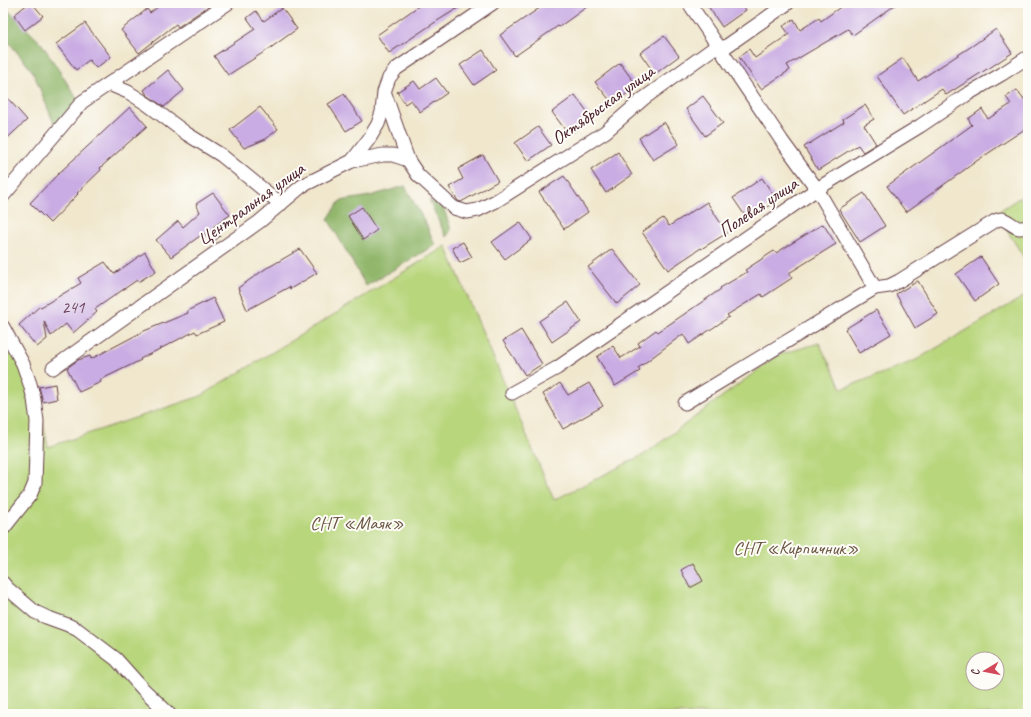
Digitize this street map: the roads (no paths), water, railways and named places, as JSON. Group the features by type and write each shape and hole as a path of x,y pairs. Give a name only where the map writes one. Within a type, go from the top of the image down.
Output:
{"street":[{"path":"3,196 82,102 228,3"},
{"name":"Центральная улица","path":"53,368 259,222 302,186 352,161 369,139 378,124 382,112 384,92 389,78 396,69 492,3"},
{"path":"689,3 782,141 817,189 875,288"},
{"name":"Октябрьская улица","path":"408,160 418,175 454,208 466,212 478,210 496,201 605,132 643,99 719,47 788,3"},
{"name":"Полевая улица","path":"512,393 557,368 817,189 920,126 966,95 1028,57"},
{"path":"109,84 128,92 147,104 187,134 221,155 281,204"},
{"path":"384,92 408,160"},
{"path":"352,161 383,155 393,155 408,160"},
{"path":"686,403 875,288 889,286 899,282 995,221 1001,219 1018,228 1028,226"},
{"path":"3,327 23,364 34,399 37,421 35,483 30,495 3,529"},
{"path":"3,583 35,612 46,618 68,624 116,659 142,688 169,714"}],"park label":[{"name":"СНТ «Маяк»","path":"357,523"},
{"name":"СНТ «Кирпичник»","path":"796,548"}]}
